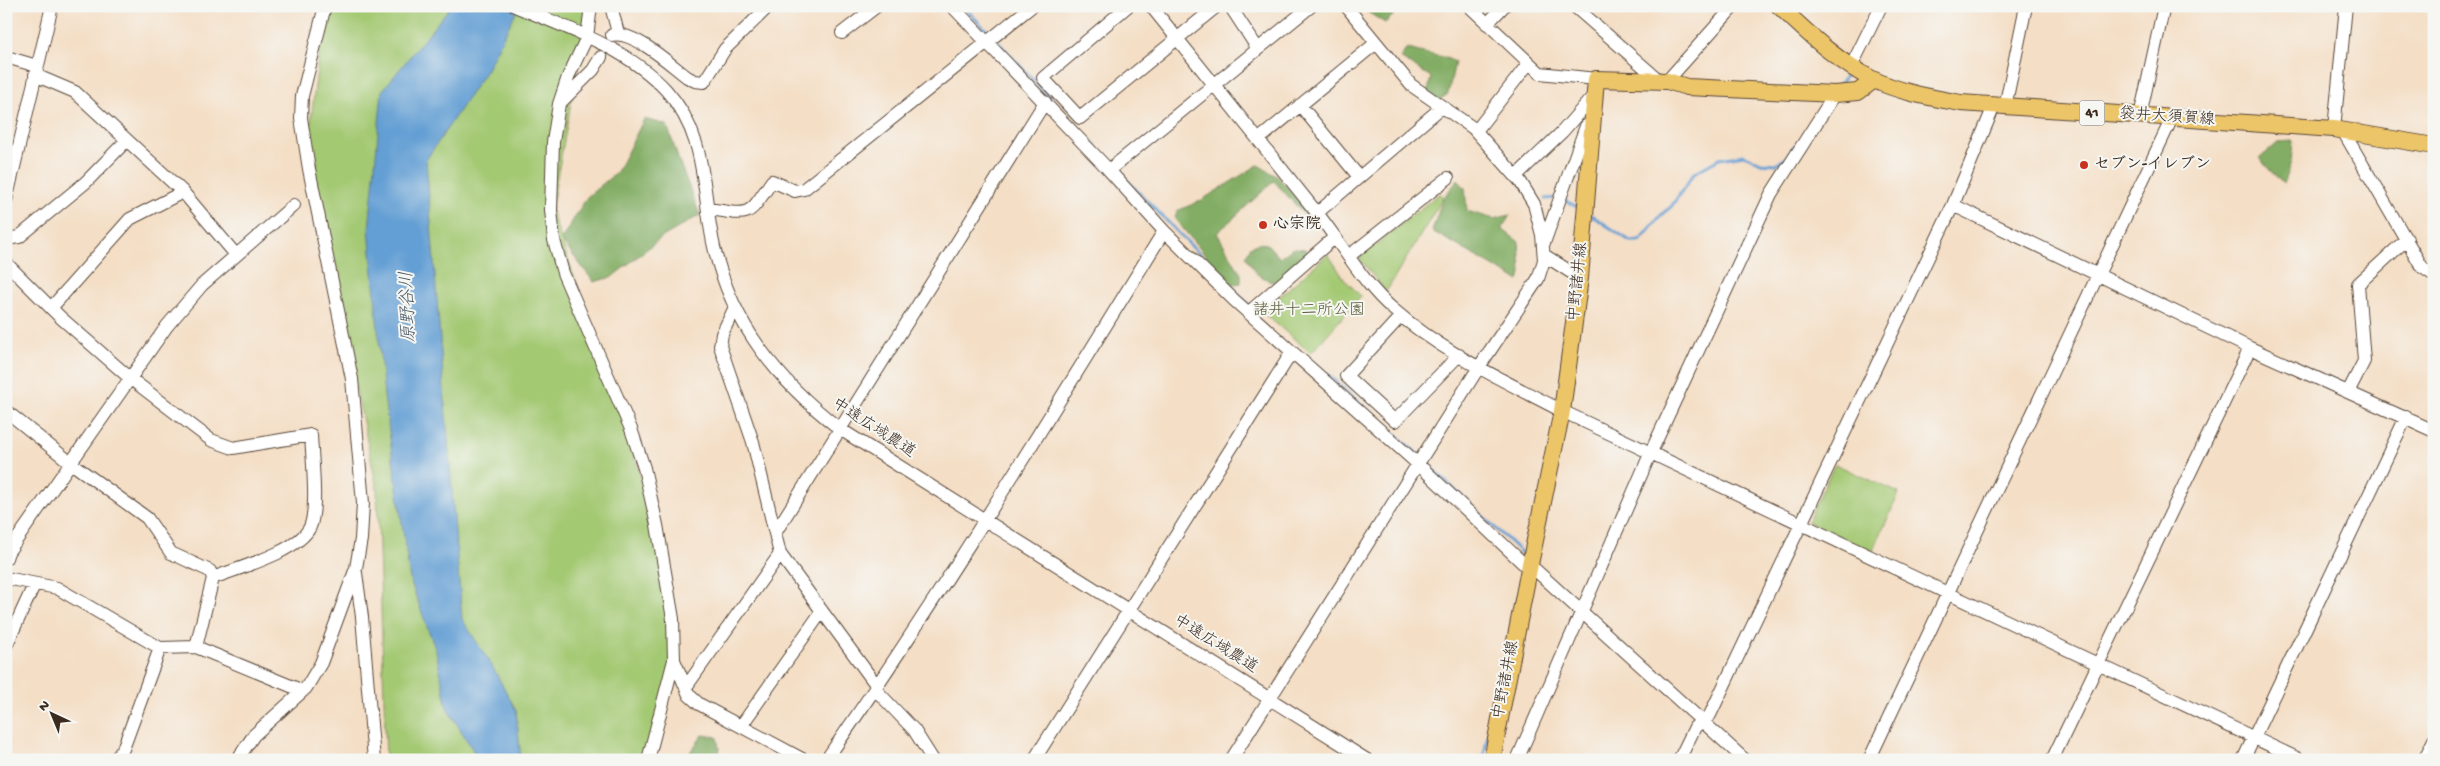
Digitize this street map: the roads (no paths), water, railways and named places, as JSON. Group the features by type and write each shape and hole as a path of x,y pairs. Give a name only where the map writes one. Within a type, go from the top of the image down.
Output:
{"main road":[{"name":"袋井大須賀線","path":"1778,6 1826,50 1850,67 1874,80 1920,95 1961,104 2339,130 2434,146"},
{"path":"1596,87 1664,81 1687,87 1835,94 1858,92 1874,80"},
{"name":"中野諸井線","path":"1492,760 1529,567 1562,411 1580,278 1596,87"}],"street":[{"path":"6,201 52,6"},
{"path":"325,6 302,96 301,118 309,169 352,379 363,503 356,568 374,760"},
{"name":"中遠広域農道","path":"515,6 587,37 629,59 651,75 667,92 691,130 699,150 714,245 734,307 760,351 775,371 810,406 840,429 1367,760"},
{"path":"591,6 587,37 568,77 559,104 551,174 551,210 554,240 563,273 631,429 644,468 657,525 673,619 674,660 648,760"},
{"path":"611,6 615,34 637,41 686,78 704,82 725,49 769,6"},
{"path":"842,33 877,6"},
{"path":"952,6 1045,102 1164,231 1248,313 1419,465 1529,567 1706,718 1745,760"},
{"path":"709,209 740,214 752,210 772,181 795,191 804,189 1032,6"},
{"path":"1128,6 1043,78 1080,118 1218,6"},
{"path":"1151,6 1317,213 1375,291 1401,316 1459,355 1562,411 2301,760"},
{"path":"1230,6 1258,50"},
{"path":"1109,170 1311,6"},
{"path":"1346,6 1411,86 1476,132 1516,176 1534,204 1543,250 1580,278"},
{"path":"1469,6 1528,64 1540,73 1596,87 1562,132 1516,176"},
{"path":"1487,24 1504,6"},
{"path":"1574,6 1664,81 1734,6"},
{"path":"1850,67 1882,6"},
{"path":"1679,760 1696,727 1706,718 2000,106 2026,6"},
{"path":"2140,116 2164,6"},
{"path":"2346,6 2339,130 2407,239 2422,267 2434,275"},
{"path":"1258,140 1376,43"},
{"path":"6,57 36,70 75,92 184,192 236,255"},
{"path":"559,104 593,70 602,57"},
{"path":"1476,132 1528,64"},
{"path":"1517,760 1651,452 1771,194 1835,94"},
{"path":"775,533 1045,102"},
{"path":"1300,105 1359,177"},
{"path":"1317,213 1442,107"},
{"path":"1870,760 2172,118"},
{"path":"1231,760 1419,465 1479,367 1538,279 1543,250 1586,126 1594,123"},
{"path":"6,239 19,237 86,182 127,140"},
{"path":"1349,256 1448,178"},
{"path":"50,308 130,219 184,192"},
{"path":"6,558 8,552 167,326 202,286 294,205"},
{"path":"1953,205 2250,348 2434,431"},
{"path":"826,760 876,688 986,520 1164,231"},
{"path":"1248,313 1335,236"},
{"path":"2348,392 2364,361 2358,284 2407,239"},
{"path":"6,263 50,308 131,379 211,440 233,448 311,435 314,501 310,526 300,539 274,554 213,578"},
{"path":"734,307 722,334 720,346 753,442 780,554 876,688 914,730 933,760"},
{"path":"1401,316 1346,376 1395,421 1459,355"},
{"path":"2052,760 2096,664 2250,348"},
{"path":"1034,760 1292,352"},
{"path":"6,411 71,463 147,518 171,553 210,571 213,578 196,647"},
{"path":"2243,760 2406,417"},
{"path":"686,687 780,554"},
{"path":"237,760 254,735 303,691 321,663 356,568"},
{"path":"6,578 57,588 160,648 196,647 303,691"},
{"path":"6,646 34,585"},
{"path":"741,726 822,611"},
{"path":"115,760 123,749 160,648"},
{"path":"674,660 689,694 699,704 804,760"},
{"path":"2424,760 2434,740"}],"water":[{"name":"原野谷川","path":"451,6 519,6 487,69 426,160 462,619 492,666 516,710 521,760 479,760 447,708 436,651 410,580 384,396 369,229 382,91"}],"waterway":[{"path":"963,6 990,34"},
{"path":"2428,6 2434,20"},
{"path":"995,39 1110,162"},
{"path":"1836,88 1849,72"},
{"path":"1591,215 1630,241 1640,241 1663,213 1671,207 1694,173 1719,159 1744,155 1761,163 1776,164 1785,159 1794,146"},
{"path":"1116,169 1251,307"},
{"path":"1545,199 1557,198"},
{"path":"1562,199 1581,209"},
{"path":"1318,366 1420,456"},
{"path":"1424,461 1525,556"},
{"path":"1483,760 1500,675"}],"place":[{"name":"セブン-イレブン","path":"2084,165"},
{"name":"心宗院","path":"1263,225"}],"park label":[{"name":"諸井十二所公園","path":"1309,311"}]}
